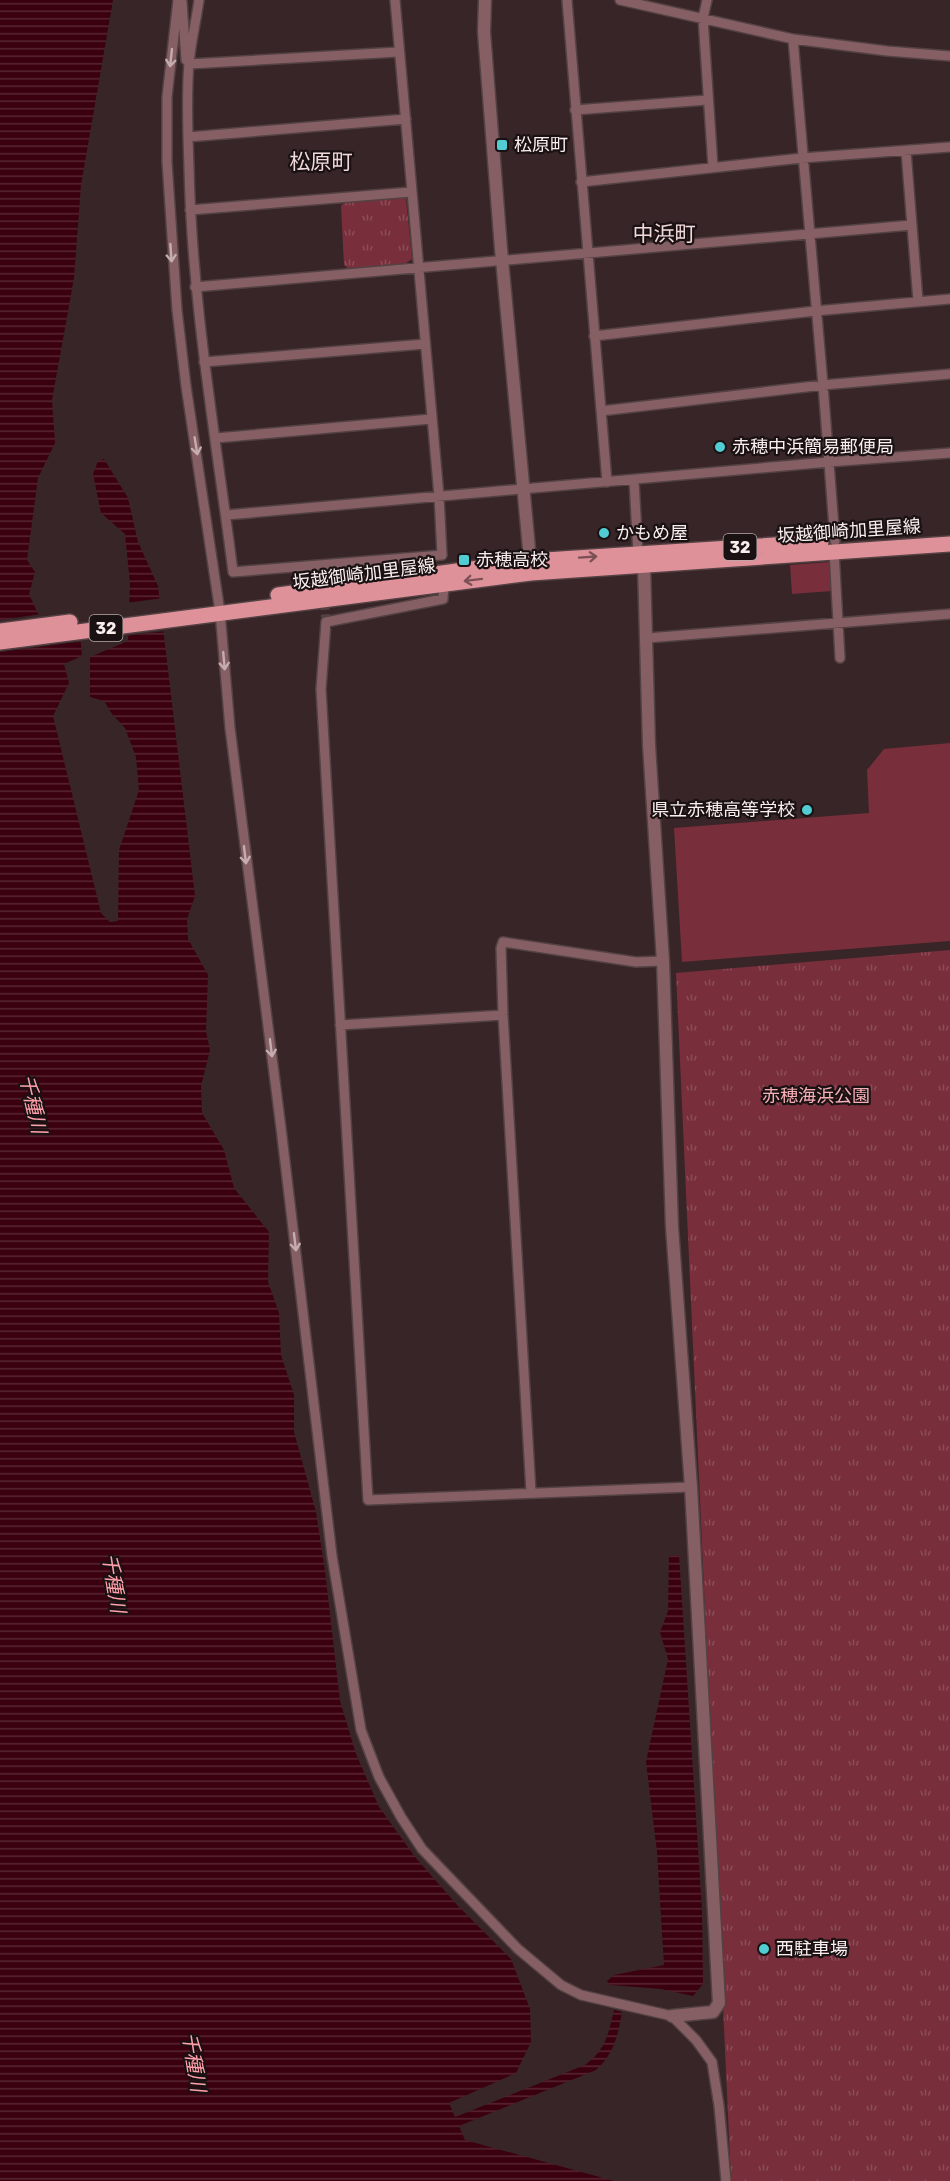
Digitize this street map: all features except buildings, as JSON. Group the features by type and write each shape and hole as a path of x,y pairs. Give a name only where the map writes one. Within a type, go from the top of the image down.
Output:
{"main road":[{"name":"坂越御崎加里屋線","path":"0,631 215,608 530,567 834,546 950,535"},
{"name":"坂越御崎加里屋線","path":"834,546 950,544"},
{"name":"坂越御崎加里屋線","path":"0,642 215,608"}],"street":[{"path":"180,0 186,59 189,64"},
{"path":"180,0 167,97 166,162 171,255 332,1556 361,1730 379,1778 422,1849 476,1907 544,1973 581,1995 672,2016 713,2012 719,2002 691,1487 672,1227 663,961 649,745 646,638 634,480"},
{"path":"199,0 189,64 190,210 195,287 233,572 322,569 442,555"},
{"path":"395,0 439,496 444,578 443,599 326,622 321,689 368,1500 691,1487"},
{"path":"484,0 484,32 502,261 530,567"},
{"path":"567,0 607,482"},
{"path":"620,0 793,39 887,51 950,56"},
{"path":"707,0 703,18 713,167"},
{"path":"793,39 829,462 840,658"},
{"path":"189,64 399,52"},
{"path":"575,110 707,99"},
{"path":"188,137 406,119"},
{"path":"581,182 802,158 950,147"},
{"path":"906,151 918,301"},
{"path":"190,210 411,192"},
{"path":"195,287 912,225"},
{"path":"594,336 815,310 950,299"},
{"path":"204,362 425,344"},
{"path":"601,411 823,385 950,374"},
{"path":"216,438 431,418"},
{"path":"226,515 950,453"},
{"path":"646,638 950,614"},
{"path":"531,1492 501,948 503,942 636,962 663,961"},
{"path":"340,1025 503,1016"},
{"path":"672,2016 696,2040 712,2062 719,2106 726,2181"}],"green space":[{"path":"403,196 406,199 412,259 406,263 350,270 344,265 341,206 345,202"},
{"path":"830,562 832,591 792,594 790,565"},
{"path":"950,743 950,941 682,962 674,828 869,813 867,770 884,749"},
{"name":"赤穂海浜公園","path":"950,950 950,2181 731,2181 676,973"}],"water":[{"name":"千種川","path":"0,0 113,0 81,185 74,278 52,400 55,443 38,478 27,560 35,572 29,594 39,616 80,633 82,656 64,664 69,683 53,716 101,913 110,922 118,921 119,850 139,790 136,757 125,728 104,701 90,697 90,657 128,641 130,583 125,534 101,513 93,474 98,461 104,459 128,498 138,542 158,586 195,896 187,919 188,939 208,975 206,1031 210,1050 201,1086 202,1113 224,1150 234,1188 269,1232 268,1282 279,1313 281,1355 294,1395 294,1432 316,1512 340,1701 356,1754 379,1807 415,1857 458,1906 511,1959 530,2009 531,2042 516,2073 449,2103 455,2117 585,2065 602,2047 614,2010 622,2012 614,2044 596,2070 459,2126 465,2140 614,2181 0,2181"},
{"path":"679,1555 702,1910 703,1984 693,1996 661,1989 610,1985 607,1981 614,1975 664,1965 657,1852 646,1762 668,1659 660,1632 668,1611 669,1556"}],"pier":[{"path":"163,598 166,631 125,636 126,603"},
{"path":"41,614 81,630 84,641 0,652 0,620"}],"tunnel":[{"path":"322,574 326,622"}],"place":[{"name":"松原町","path":"502,145"},
{"name":"赤穂中浜簡易郵便局","path":"720,447"},
{"name":"かもめ屋","path":"604,533"},
{"name":"赤穂高校","path":"464,560"},
{"name":"県立赤穂高等学校","path":"807,810"},
{"name":"西駐車場","path":"764,1949"}],"district":[{"name":"松原町","path":"321,161"},
{"name":"中浜町","path":"664,233"}]}
